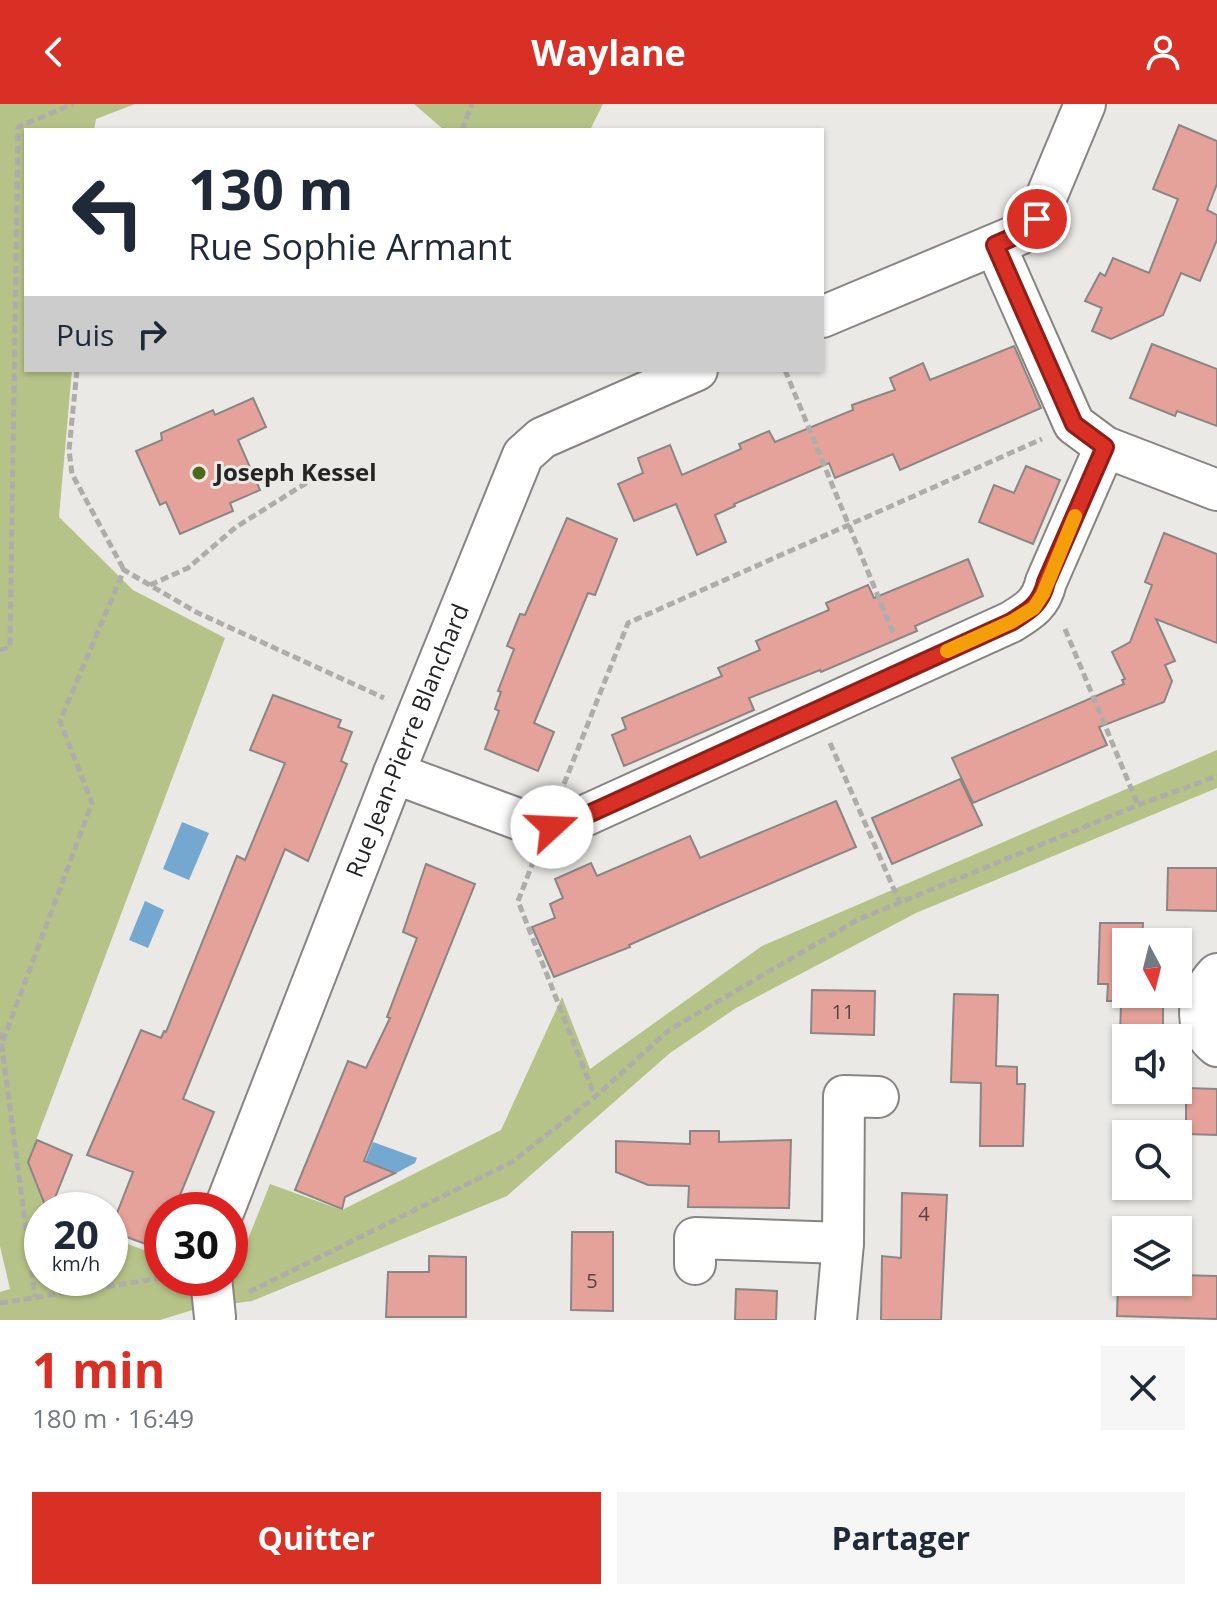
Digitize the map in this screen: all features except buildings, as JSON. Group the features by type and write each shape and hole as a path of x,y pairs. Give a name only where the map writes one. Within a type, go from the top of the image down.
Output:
{"street":[{"path":"824,316 1020,234 1037,219 1085,104"},
{"path":"995,245 1089,436 1217,490"},
{"name":"Rue Jean-Pierre Blanchard","path":"231,1192 394,773 523,455 542,438 692,372"},
{"path":"394,773 529,823 547,827 571,822 1011,622 1034,608 1043,594 1089,436"},
{"path":"1217,974 1205,986 1199,1013 1205,1033 1217,1046"},
{"path":"836,1320 843,1243 844,1096 878,1097"},
{"path":"695,1264 695,1238 843,1243"}],"path":[{"path":"0,650 10,647 18,127 73,104"},
{"path":"463,128 472,104"},
{"path":"77,372 69,450 72,474 124,570 196,612 418,714"},
{"path":"786,372 908,669"},
{"path":"595,1097 518,901 628,623 849,526 1089,436"},
{"path":"150,585 188,568 236,527 311,480"},
{"path":"3,1041 92,803 60,721 124,570"},
{"path":"1046,582 1138,805"},
{"path":"816,711 900,903"},
{"path":"211,1304 235,1299 512,1162 595,1097 669,1030 857,920 1138,805 1217,776"},
{"path":"0,1032 35,1297"},
{"path":"0,1303 144,1281"}],"green space":[{"path":"0,104 135,104 96,119 94,128 24,128 24,372 72,372 59,517 133,590 225,638 35,1143 51,1192 24,1192 24,1296 128,1296 128,1244 144,1250 144,1296 248,1296 248,1239 270,1184 342,1210 501,1130 562,997 590,1069 762,946 1217,750 1217,788 916,913 736,1008 670,1053 507,1196 252,1301 199,1308 160,1320 0,1320 0,1292 10,1289 0,1246"},
{"path":"414,104 603,104 591,128 442,128"}],"water":[{"path":"182,822 209,833 189,880 163,869"},
{"path":"145,901 164,910 148,948 129,940"},
{"path":"373,1142 417,1158 415,1163 387,1178 381,1168 365,1162"}],"slow traffic":[{"path":"947,651 1034,608 1043,594 1075,516"}],"place":[{"name":"Joseph Kessel","path":"199,473"}],"route":[{"path":"552,827 571,822 816,711 1011,622 1034,608 1043,594 1105,447 1074,424 995,245 1020,234 1037,219"}]}
